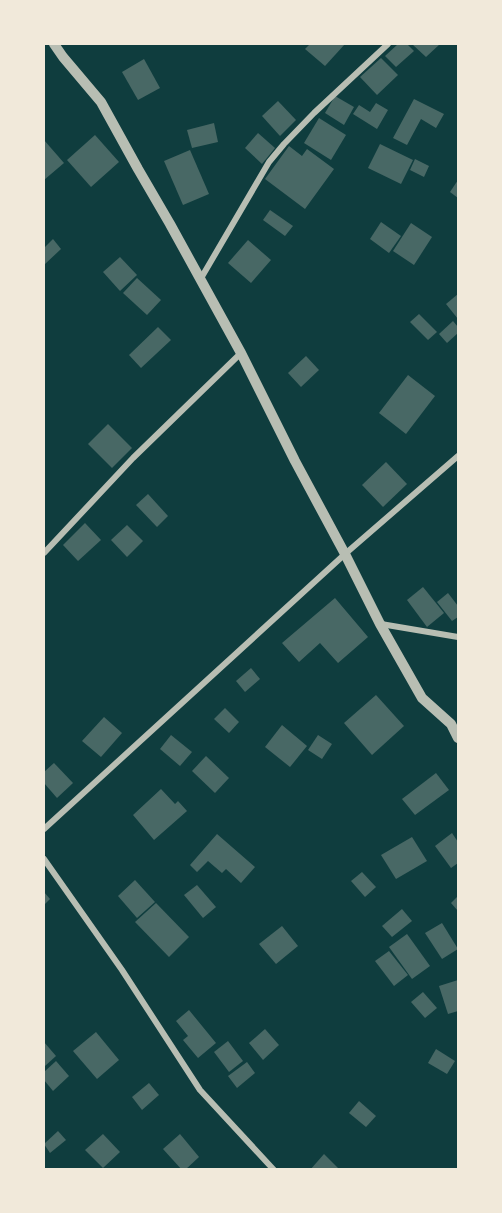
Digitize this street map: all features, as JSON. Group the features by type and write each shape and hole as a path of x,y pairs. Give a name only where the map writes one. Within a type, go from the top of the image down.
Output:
{"street":[{"path":"54,44 100,102 170,224 241,353 380,624 422,698 451,724 459,738"},
{"path":"200,280 269,162 314,113 388,44"},
{"path":"44,553 133,458 241,353"},
{"path":"44,829 345,554 459,456"},
{"path":"380,624 459,637"},
{"path":"44,859 122,970 200,1090 274,1170"}],"building":[{"path":"310,44 345,44 325,66 305,49"},
{"path":"398,44 407,44 414,51 396,67 385,56"},
{"path":"412,44 440,44 426,57"},
{"path":"381,58 398,75 377,95 360,77"},
{"path":"144,59 160,88 138,100 122,72"},
{"path":"335,96 354,107 344,125 325,113"},
{"path":"414,99 444,114 436,128 421,119 407,145 393,138"},
{"path":"278,101 296,120 280,136 262,116"},
{"path":"376,103 388,110 377,129 353,114 359,105 370,112"},
{"path":"319,118 346,135 331,160 304,143"},
{"path":"214,123 218,142 192,148 187,130"},
{"path":"258,133 275,148 262,164 245,148"},
{"path":"95,135 119,162 91,187 67,160"},
{"path":"44,140 64,163 44,180"},
{"path":"380,144 413,160 401,184 368,168"},
{"path":"289,146 302,156 307,149 334,169 305,209 265,179"},
{"path":"190,150 209,194 183,205 164,161"},
{"path":"415,159 429,166 424,177 410,170"},
{"path":"458,180 458,198 450,192"},
{"path":"270,210 293,226 285,236 263,220"},
{"path":"381,222 401,236 389,253 370,239"},
{"path":"411,223 432,237 414,265 393,251"},
{"path":"53,239 61,249 44,265 44,248"},
{"path":"248,240 271,260 251,283 228,263"},
{"path":"120,257 137,275 120,291 103,272"},
{"path":"137,278 161,300 147,315 123,293"},
{"path":"458,294 458,319 446,304"},
{"path":"419,314 437,332 428,340 410,322"},
{"path":"453,321 458,327 458,333 447,343 439,334"},
{"path":"158,327 171,340 141,368 129,355"},
{"path":"306,356 319,370 301,387 288,373"},
{"path":"408,375 435,396 406,434 379,413"},
{"path":"108,424 132,448 112,468 88,444"},
{"path":"386,462 407,484 383,507 362,485"},
{"path":"148,494 168,516 157,527 136,505"},
{"path":"85,523 101,540 78,561 63,545"},
{"path":"127,525 143,541 127,557 111,540"},
{"path":"423,587 444,613 427,627 407,600"},
{"path":"448,593 458,606 458,617 452,621 437,602"},
{"path":"335,598 368,637 338,663 320,643 299,662 282,643"},
{"path":"251,668 260,679 245,692 236,681"},
{"path":"376,695 404,726 372,755 344,723"},
{"path":"225,708 239,722 229,733 214,719"},
{"path":"104,717 122,733 101,757 82,741"},
{"path":"282,725 307,746 290,767 265,747"},
{"path":"171,735 192,752 180,766 160,749"},
{"path":"318,735 332,744 322,759 308,750"},
{"path":"206,756 229,778 215,793 192,771"},
{"path":"54,763 73,783 57,798 44,783 44,772"},
{"path":"436,773 449,790 415,815 402,799"},
{"path":"161,789 175,804 178,801 187,811 154,840 133,815"},
{"path":"452,833 458,842 458,863 451,868 435,846"},
{"path":"217,834 255,867 241,883 226,869 222,873 208,861 197,872 190,865"},
{"path":"412,837 427,861 396,879 381,855"},
{"path":"362,872 376,887 365,897 351,881"},
{"path":"135,880 155,902 137,918 118,896"},
{"path":"197,885 216,907 203,918 184,895"},
{"path":"44,892 50,899 44,905"},
{"path":"458,896 458,911 451,903"},
{"path":"156,903 189,937 169,957 135,922"},
{"path":"402,909 412,921 392,937 382,926"},
{"path":"442,923 458,949 442,959 425,933"},
{"path":"282,926 298,946 276,964 259,944"},
{"path":"407,934 430,966 412,979 389,947"},
{"path":"389,951 408,975 394,986 375,961"},
{"path":"458,980 458,1011 448,1014 439,986"},
{"path":"423,992 437,1008 425,1018 411,1002"},
{"path":"189,1010 216,1043 198,1058 183,1040 188,1036 176,1021"},
{"path":"265,1029 279,1045 263,1060 249,1043"},
{"path":"96,1032 119,1060 97,1079 73,1051"},
{"path":"228,1041 243,1061 229,1072 214,1052"},
{"path":"44,1042 56,1056 45,1066 44,1064"},
{"path":"436,1049 455,1061 447,1074 428,1063"},
{"path":"56,1061 69,1076 53,1091 44,1080 44,1072"},
{"path":"247,1062 255,1073 237,1088 228,1076"},
{"path":"149,1083 159,1095 142,1110 132,1097"},
{"path":"359,1101 376,1116 366,1127 349,1113"},
{"path":"58,1131 66,1140 50,1153 44,1144"},
{"path":"103,1134 120,1152 103,1168 85,1150"},
{"path":"180,1134 199,1157 185,1170 182,1170 163,1149"},
{"path":"324,1154 340,1170 310,1170"}]}
